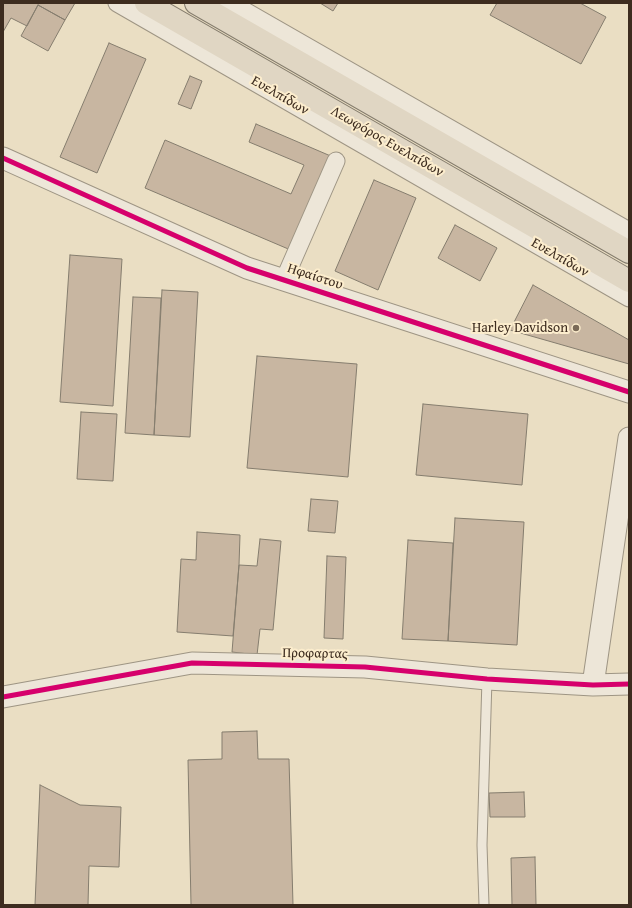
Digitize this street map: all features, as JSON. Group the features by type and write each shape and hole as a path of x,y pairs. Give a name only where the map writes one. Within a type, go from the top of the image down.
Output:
{"main road":[{"name":"Λεωφόρος Ευελπίδων","path":"146,3 222,55 417,167 629,281"},
{"name":"Λεωφόρος Ευελπίδων","path":"203,5 629,252"}],"street":[{"path":"117,3 222,55"},
{"path":"203,5 231,3 629,231"},
{"name":"Ηφαίστου","path":"3,158 247,268 629,392"},
{"path":"284,280 336,161"},
{"name":"Ευελπίδων","path":"417,167 629,298"},
{"path":"594,685 629,438"},
{"name":"Προφαρτας","path":"3,697 192,663 365,667 486,679 594,685 629,684"}],"lane":[{"path":"484,905 482,845 486,679"}],"building":[{"path":"3,3 75,3 65,20 38,5 27,26 11,18 3,32"},
{"path":"320,3 338,3 333,11"},
{"path":"497,3 580,3 606,17 581,64 490,15"},
{"path":"38,5 65,20 48,51 21,36"},
{"path":"109,43 146,59 97,173 60,157"},
{"path":"190,76 202,81 191,109 178,104"},
{"path":"256,124 333,157 293,251 145,188 165,140 291,194 304,165 249,142"},
{"path":"374,180 416,198 378,290 335,271"},
{"path":"455,225 497,248 480,281 438,258"},
{"path":"70,255 122,259 113,406 60,402"},
{"path":"533,285 629,340 629,364 510,330"},
{"path":"162,290 198,292 190,437 154,435"},
{"path":"133,297 161,298 154,435 125,433"},
{"path":"257,356 357,364 348,477 247,468"},
{"path":"423,404 528,414 522,485 416,475"},
{"path":"81,412 117,414 113,481 77,479"},
{"path":"311,499 338,501 335,533 308,531"},
{"path":"455,518 524,522 517,645 448,641"},
{"path":"197,532 240,535 233,636 177,632 181,559 196,560"},
{"path":"260,539 281,541 273,630 260,629 257,655 232,652 239,565 257,566"},
{"path":"408,540 453,543 448,641 402,639"},
{"path":"327,556 346,557 343,639 324,638"},
{"path":"257,731 258,759 289,759 293,905 191,905 188,760 222,759 222,732"},
{"path":"40,785 80,805 121,807 119,867 89,866 88,905 35,905"},
{"path":"524,792 525,817 490,817 489,793"},
{"path":"535,857 536,905 512,905 511,858"}],"cycle path":[{"path":"3,158 247,268 629,392"},
{"path":"3,697 192,663 365,667 487,679 593,685 629,684"}],"place":[{"name":"Harley Davidson","path":"576,328"}]}
